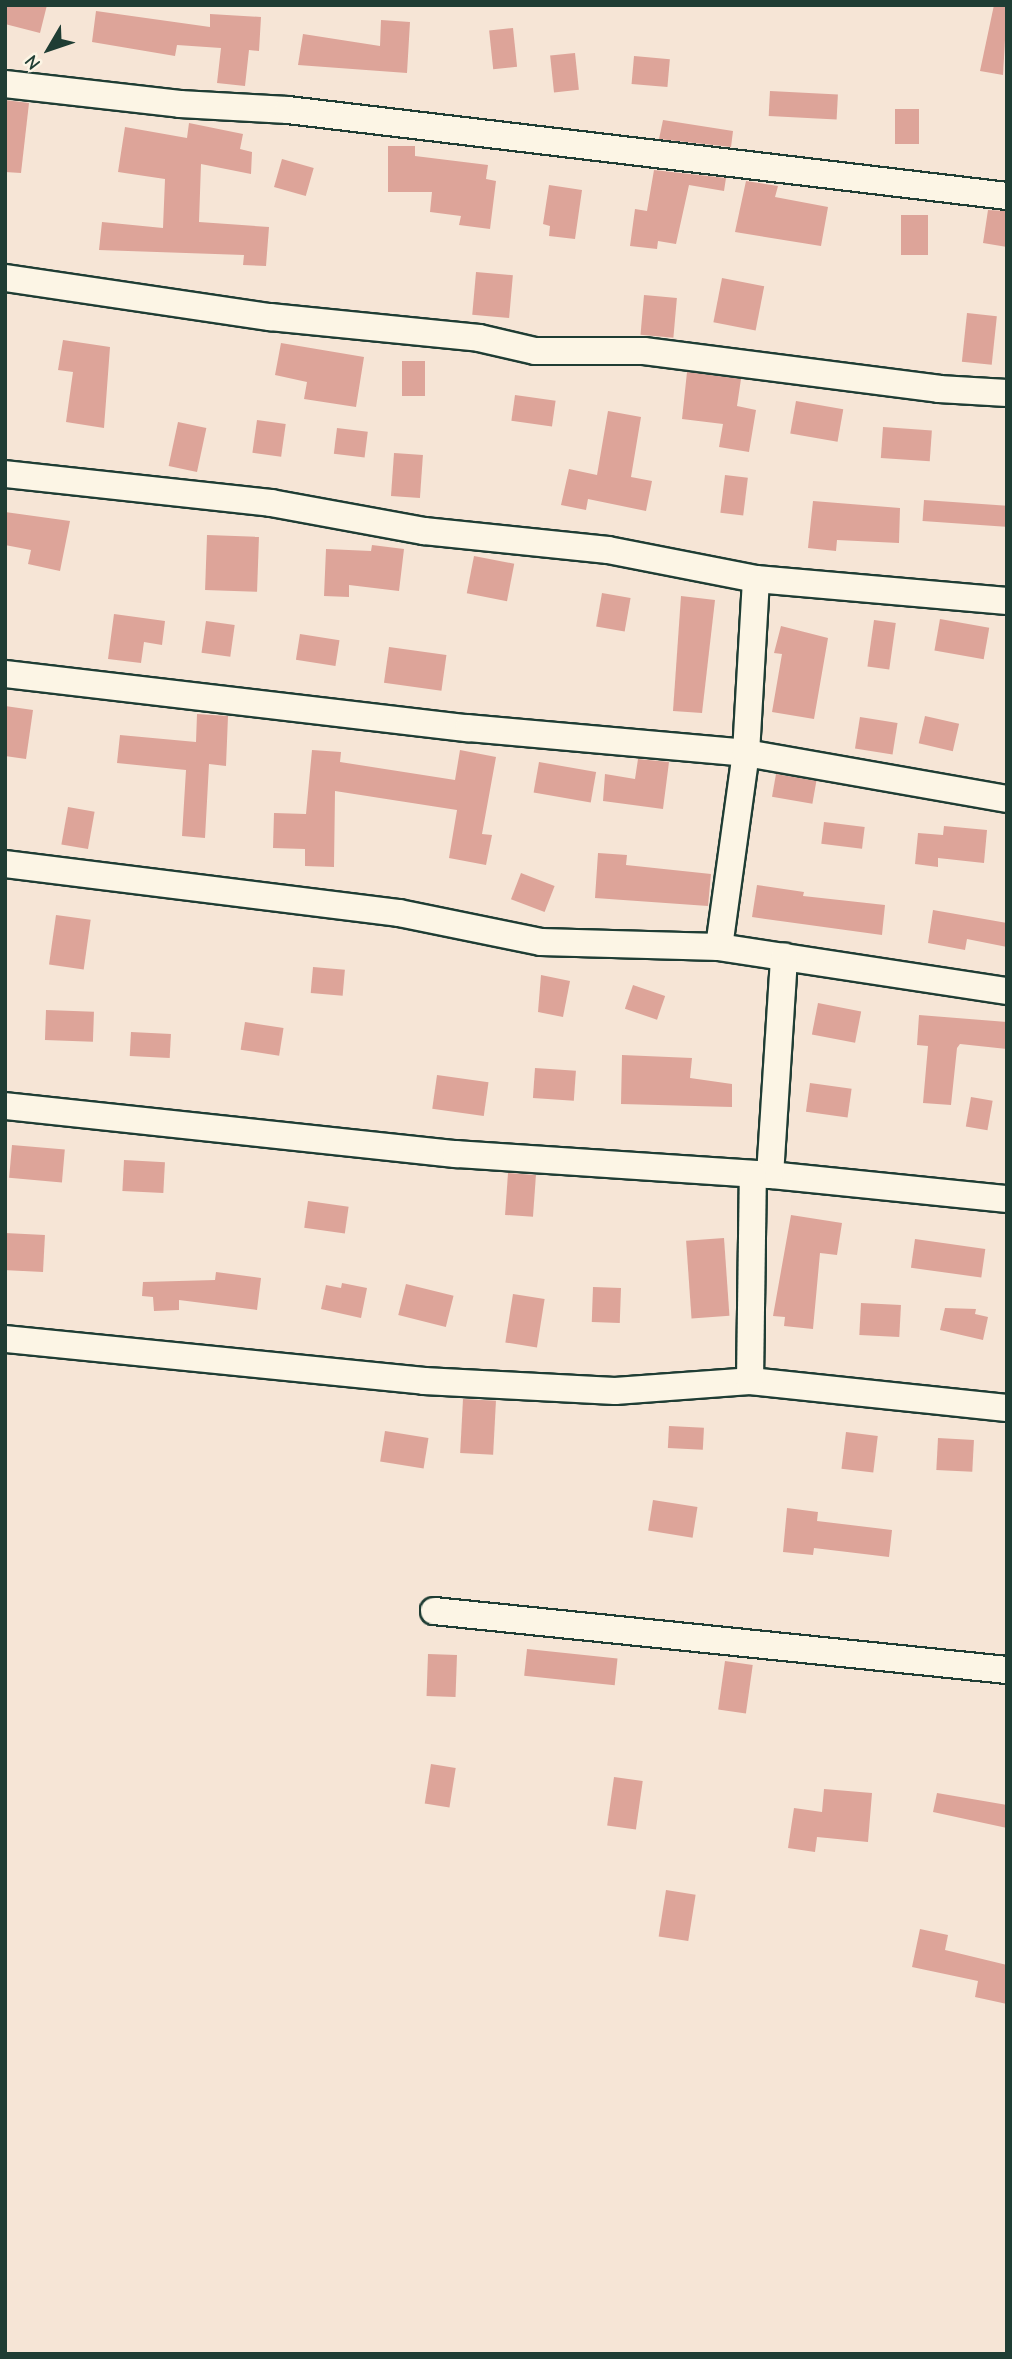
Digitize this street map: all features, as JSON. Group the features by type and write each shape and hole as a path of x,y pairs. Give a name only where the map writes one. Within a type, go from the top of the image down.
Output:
{"street":[{"path":"5,84 180,104 288,110 1007,196"},
{"path":"5,278 270,317 479,338 535,351 644,351 939,389 1007,393"},
{"path":"5,474 271,503 424,531 608,550 757,579 1007,601"},
{"path":"719,947 746,753 757,579"},
{"path":"5,674 468,728 746,753 1007,799"},
{"path":"5,864 399,913 541,942 719,947 1007,991"},
{"path":"750,1381 761,1174 784,956"},
{"path":"5,1106 456,1154 761,1174 1007,1199"},
{"path":"5,1339 424,1381 615,1391 750,1381 1007,1408"},
{"path":"435,1611 1007,1670"}],"building":[{"path":"5,5 47,5 40,33 5,24"},
{"path":"994,5 1007,5 1003,75 980,71"},
{"path":"96,11 210,27 210,14 261,17 259,51 249,50 245,86 217,83 221,48 177,45 175,56 92,42"},
{"path":"381,20 410,22 407,73 298,65 303,34 380,46"},
{"path":"513,28 517,67 493,69 489,31"},
{"path":"575,53 579,90 554,92 550,56"},
{"path":"634,56 670,59 667,87 632,84"},
{"path":"770,91 838,95 837,120 769,116"},
{"path":"5,100 29,103 21,173 5,172"},
{"path":"895,109 919,109 919,144 895,144"},
{"path":"663,120 733,131 731,147 659,139"},
{"path":"189,123 243,134 240,149 252,152 251,174 201,164 199,222 269,227 266,266 243,265 244,255 99,250 102,222 163,228 165,179 118,172 125,127 187,138"},
{"path":"388,146 415,146 415,156 488,165 486,179 496,181 490,229 459,225 461,216 430,212 432,192 388,192"},
{"path":"282,159 314,168 306,196 274,187"},
{"path":"654,170 726,178 724,191 689,185 676,244 658,241 657,249 630,246 635,209 647,211"},
{"path":"746,181 778,186 775,197 828,207 821,246 735,232"},
{"path":"549,185 582,190 575,239 549,236 550,226 543,224"},
{"path":"988,210 1007,211 1007,247 983,243"},
{"path":"901,215 928,215 928,255 901,255"},
{"path":"476,272 513,275 509,318 472,315"},
{"path":"722,278 764,286 756,330 713,322"},
{"path":"644,295 677,298 673,338 641,335"},
{"path":"967,313 997,316 992,365 962,362"},
{"path":"63,340 110,347 104,428 66,422 73,372 58,370"},
{"path":"281,343 364,357 356,407 304,399 307,382 275,375"},
{"path":"402,361 425,361 425,396 402,396"},
{"path":"687,372 741,379 737,406 756,410 749,452 719,447 723,424 682,419"},
{"path":"515,395 556,401 552,426 511,421"},
{"path":"796,401 843,409 838,442 790,433"},
{"path":"608,411 641,417 631,477 652,481 646,511 588,499 586,510 561,505 569,469 597,475"},
{"path":"257,420 286,424 281,457 252,453"},
{"path":"178,422 206,428 197,472 169,466"},
{"path":"883,427 932,430 930,461 881,458"},
{"path":"337,428 368,432 365,458 334,454"},
{"path":"394,453 423,455 420,498 391,496"},
{"path":"725,475 748,478 743,516 720,513"},
{"path":"924,500 1007,506 1005,527 923,521"},
{"path":"813,501 900,508 899,543 837,540 836,551 808,548"},
{"path":"5,512 70,521 60,571 28,564 31,550 5,545"},
{"path":"207,535 259,537 257,592 205,590"},
{"path":"372,545 404,549 399,591 349,585 349,597 324,596 326,549 371,551"},
{"path":"474,556 514,564 507,601 467,593"},
{"path":"602,593 631,598 625,632 596,626"},
{"path":"681,596 715,600 702,713 673,711"},
{"path":"114,614 165,621 162,645 144,642 141,663 108,659"},
{"path":"940,619 989,628 984,659 934,651"},
{"path":"874,620 896,623 889,670 867,667"},
{"path":"206,621 235,625 230,657 202,653"},
{"path":"781,626 828,638 814,719 772,712 782,654 774,653"},
{"path":"300,634 340,640 335,666 296,660"},
{"path":"389,647 446,655 441,691 384,683"},
{"path":"5,706 33,710 26,759 5,756"},
{"path":"197,714 228,716 226,766 209,764 205,838 182,836 186,770 117,763 120,735 196,742"},
{"path":"925,716 959,724 953,751 919,743"},
{"path":"860,717 898,723 893,755 855,749"},
{"path":"312,750 341,752 340,762 455,780 460,750 496,757 482,834 492,835 486,865 449,858 457,810 335,791 334,867 305,866 305,849 273,848 274,813 306,814"},
{"path":"638,759 669,762 663,809 603,801 605,774 635,779"},
{"path":"539,762 596,772 591,803 534,793"},
{"path":"776,774 816,781 812,804 772,797"},
{"path":"68,807 95,812 88,849 61,844"},
{"path":"824,822 865,827 862,849 821,844"},
{"path":"944,826 987,830 984,863 938,858 938,867 915,864 918,833 943,835"},
{"path":"598,853 627,855 626,865 711,874 708,906 595,898"},
{"path":"521,873 555,886 545,912 511,899"},
{"path":"757,885 804,892 803,896 885,905 882,935 752,917"},
{"path":"933,910 1007,923 1007,947 967,939 965,950 928,943"},
{"path":"56,915 91,920 84,969 49,965"},
{"path":"313,967 345,970 343,996 311,993"},
{"path":"541,975 570,981 563,1017 538,1012"},
{"path":"633,985 665,996 657,1020 625,1009"},
{"path":"818,1003 861,1011 855,1043 812,1034"},
{"path":"46,1010 94,1012 93,1042 45,1040"},
{"path":"919,1015 1007,1022 1007,1049 960,1044 957,1048 951,1105 923,1103 928,1046 917,1045"},
{"path":"245,1022 284,1028 279,1056 241,1050"},
{"path":"131,1032 171,1034 170,1058 130,1056"},
{"path":"622,1055 692,1058 690,1078 732,1084 732,1107 621,1104"},
{"path":"535,1068 576,1071 574,1101 533,1098"},
{"path":"437,1075 488,1082 484,1116 432,1109"},
{"path":"810,1083 852,1089 848,1118 806,1112"},
{"path":"971,1097 993,1101 987,1130 966,1127"},
{"path":"12,1145 65,1150 62,1182 9,1178"},
{"path":"124,1160 165,1162 163,1193 122,1191"},
{"path":"508,1173 536,1175 533,1217 505,1215"},
{"path":"308,1201 349,1207 345,1233 304,1228"},
{"path":"791,1215 842,1223 837,1255 820,1253 813,1329 784,1326 785,1317 773,1316"},
{"path":"5,1233 45,1235 43,1272 5,1270"},
{"path":"724,1238 729,1316 692,1318 686,1241"},
{"path":"915,1239 985,1249 981,1278 911,1268"},
{"path":"216,1272 261,1278 257,1310 179,1300 179,1310 154,1311 153,1297 142,1296 143,1282 215,1280"},
{"path":"342,1283 367,1288 361,1318 321,1309 326,1285 341,1288"},
{"path":"406,1284 454,1296 446,1327 398,1315"},
{"path":"593,1287 621,1288 620,1323 592,1322"},
{"path":"513,1294 545,1299 537,1347 505,1342"},
{"path":"861,1303 901,1305 899,1337 859,1335"},
{"path":"945,1308 976,1309 975,1314 988,1317 983,1340 940,1330"},
{"path":"463,1399 496,1401 493,1455 460,1453"},
{"path":"669,1426 704,1428 703,1450 668,1448"},
{"path":"385,1431 428,1438 424,1469 380,1462"},
{"path":"846,1432 878,1436 873,1473 841,1469"},
{"path":"938,1438 974,1440 972,1472 936,1470"},
{"path":"653,1500 697,1507 693,1538 648,1531"},
{"path":"787,1508 818,1512 817,1521 892,1530 889,1557 814,1548 813,1555 783,1552"},
{"path":"527,1649 618,1659 615,1685 524,1676"},
{"path":"428,1654 457,1655 456,1697 427,1696"},
{"path":"725,1661 753,1665 746,1713 718,1710"},
{"path":"431,1764 456,1768 449,1807 425,1804"},
{"path":"614,1777 643,1781 636,1830 607,1826"},
{"path":"824,1789 872,1793 868,1842 817,1837 815,1852 788,1848 794,1808 822,1812"},
{"path":"937,1793 1007,1805 1007,1828 933,1812"},
{"path":"666,1890 696,1895 688,1941 659,1936"},
{"path":"920,1929 948,1935 945,1950 1007,1965 1007,2004 975,1997 978,1981 912,1967"}]}
